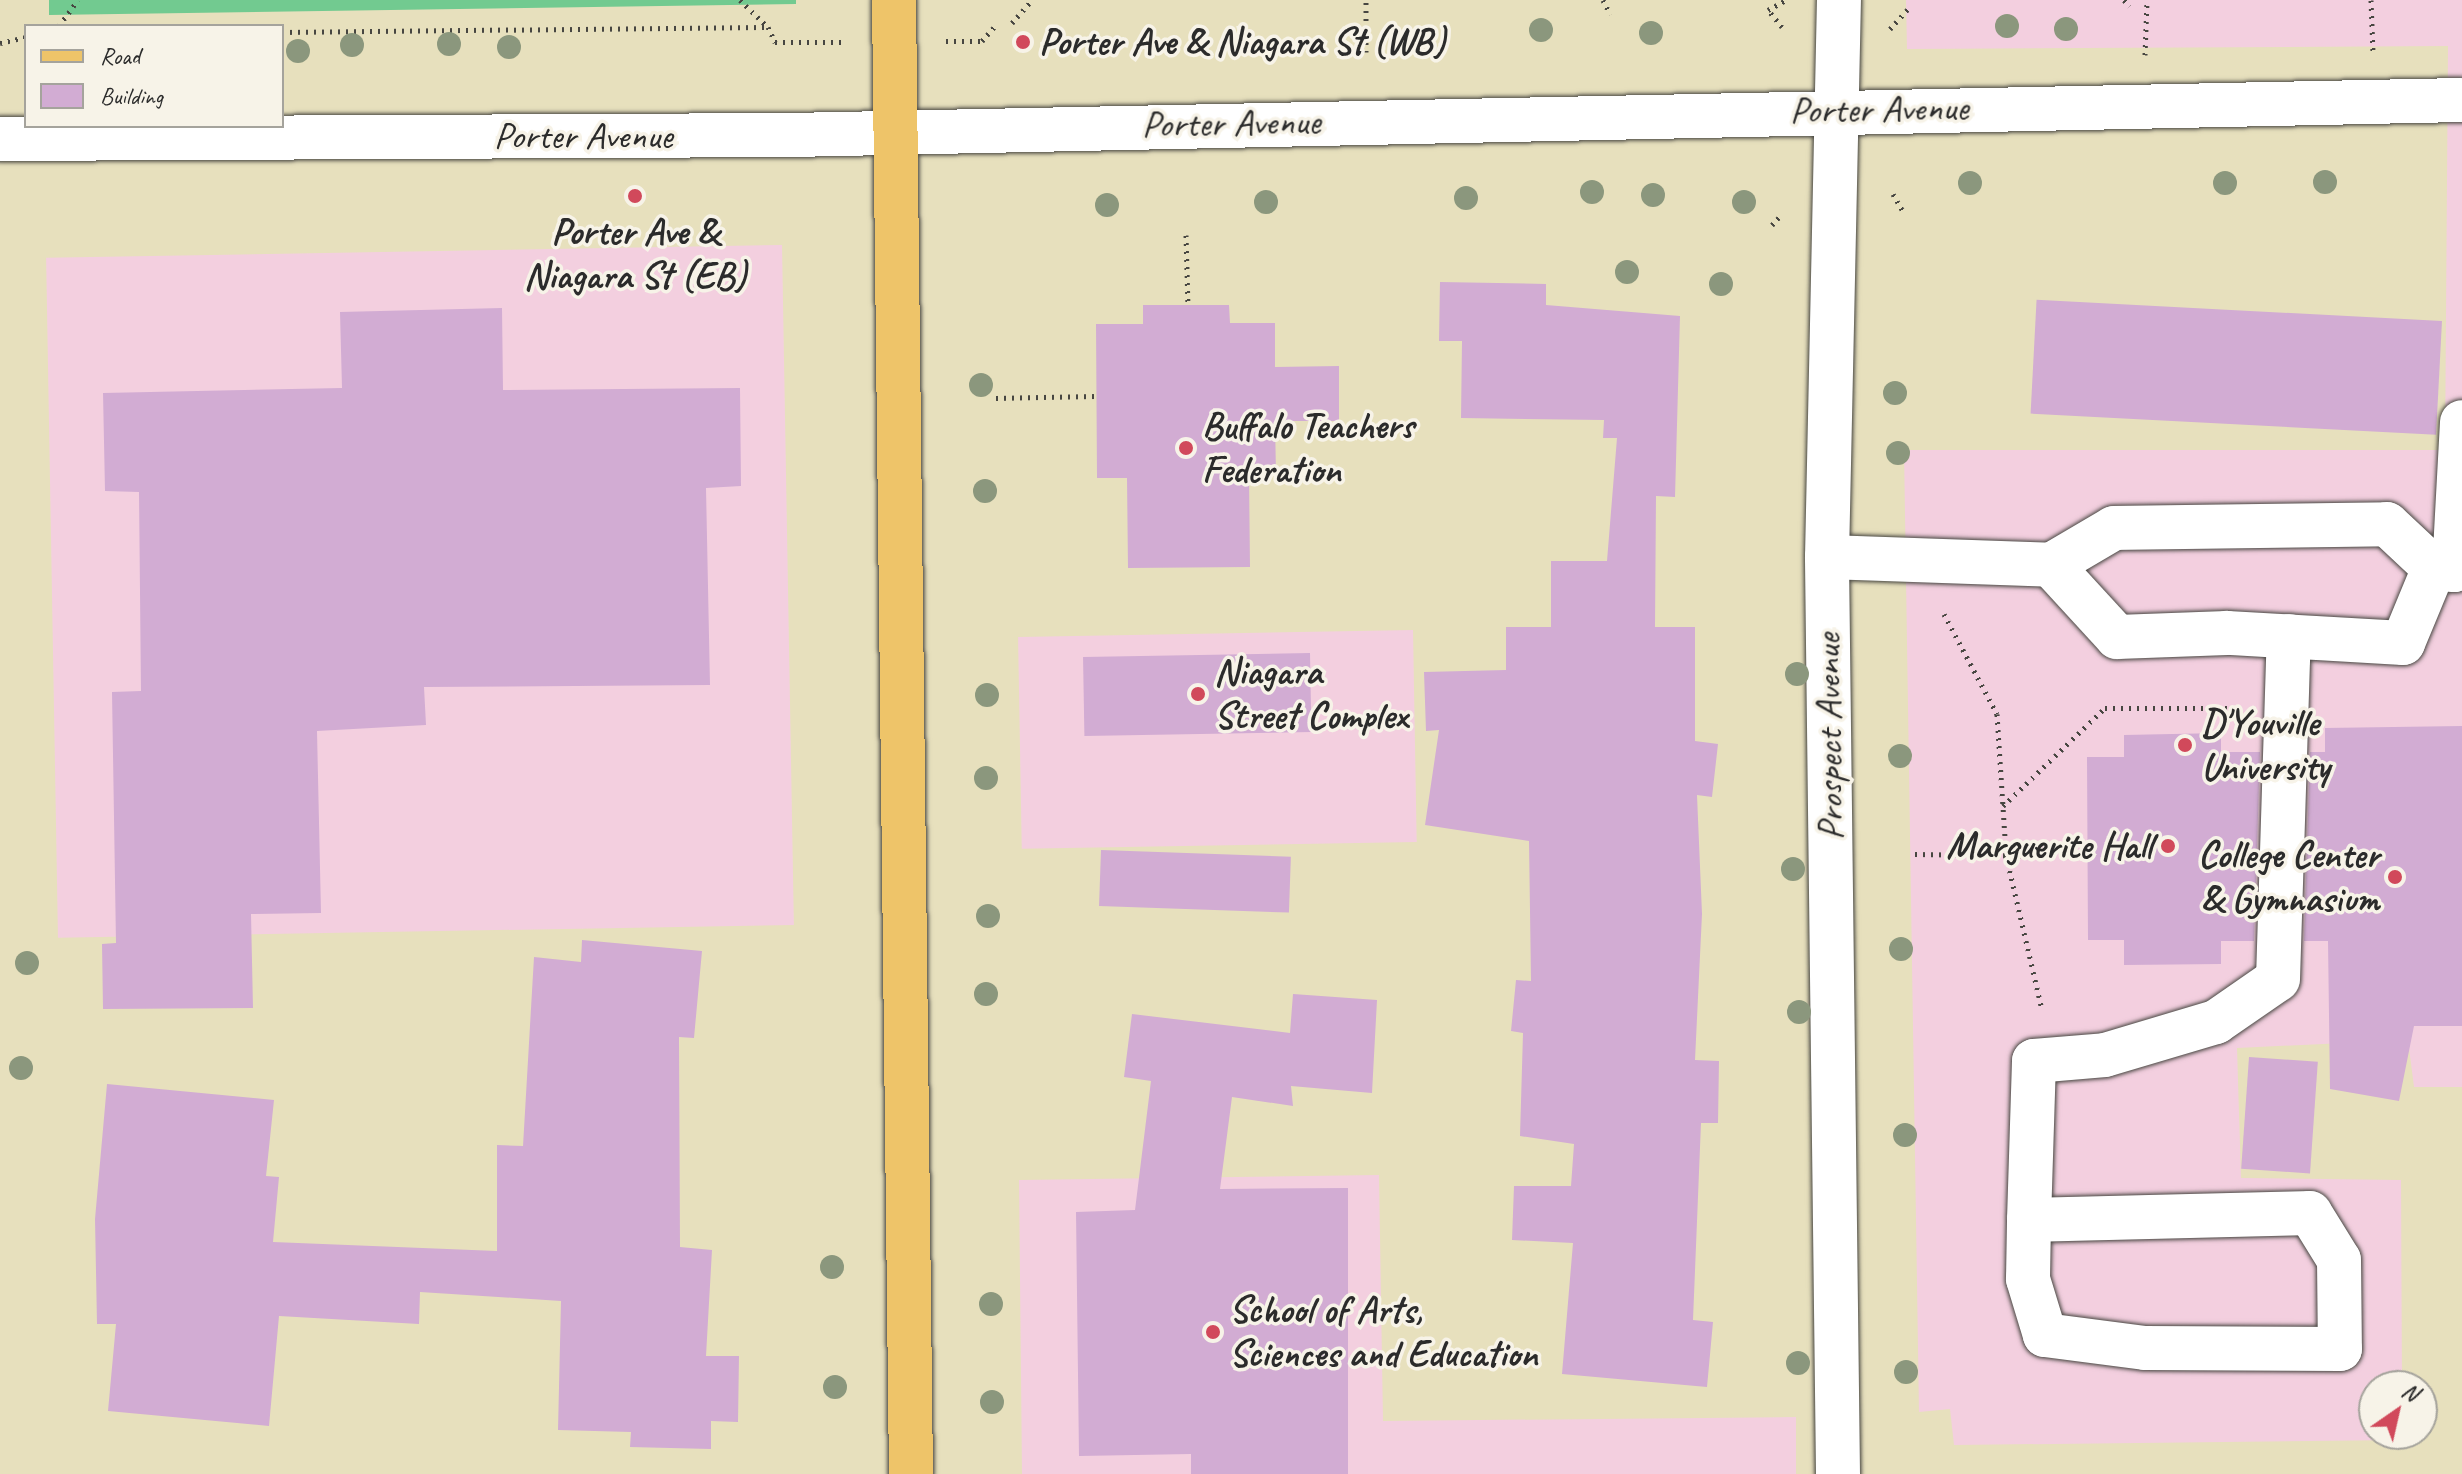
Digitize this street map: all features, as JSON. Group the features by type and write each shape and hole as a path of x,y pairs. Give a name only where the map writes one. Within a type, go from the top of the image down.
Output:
{"main road":[{"path":"894,0 911,1474"}],"street":[{"name":"Prospect Avenue","path":"1838,1474 1827,557 1841,109 1839,0"},
{"name":"Porter Avenue","path":"0,139 895,131 1841,109 2462,100"},
{"path":"1827,557 2051,565 2114,528 2387,524 2434,568 2454,570 2462,422"},
{"path":"2051,565 2117,637 2289,636 2403,643 2434,568"},
{"path":"2029,1220 2310,1213 2339,1260 2340,1349 2145,1348 2045,1335 2028,1279 2029,1220 2034,1061 2105,1055 2216,1022 2278,979 2289,636"}],"path":[{"path":"60,24 78,0"},
{"path":"740,0 768,27 775,42"},
{"path":"1012,23 1032,0"},
{"path":"1366,0 1366,52"},
{"path":"1603,0 1610,14"},
{"path":"1782,27 1768,10 1787,0"},
{"path":"2124,0 2129,6"},
{"path":"2145,39 2147,0"},
{"path":"2371,0 2372,33"},
{"path":"1889,29 1908,9 1897,10"},
{"path":"982,41 997,24"},
{"path":"284,32 768,27"},
{"path":"0,43 24,37"},
{"path":"1893,194 1904,213"},
{"path":"1186,235 1188,305"},
{"path":"996,398 1096,396"},
{"path":"1938,602 1997,714 2006,855 2042,997"},
{"path":"2003,807 2105,708 2251,708"},
{"path":"1915,854 2045,856"}],"shaded area":[{"name":"D'Youville University","path":"1906,0 2462,0 2462,1087 2414,1087 2408,1040 2237,1048 2241,1178 2401,1180 2402,1370 2358,1370 2358,1441 1954,1445 1950,1409 1919,1412 1904,450 2445,450 2448,46 1907,49"},
{"path":"782,245 794,925 58,938 46,258"},
{"path":"1413,630 1417,842 1022,849 1018,637"},
{"path":"1379,1175 1383,1421 1796,1417 1796,1474 1022,1474 1019,1180"}],"green space":[{"path":"49,0 796,0 796,4 49,15"}],"building":[{"path":"1440,282 1546,284 1546,305 1680,316 1675,497 1656,496 1655,627 1695,627 1695,741 1718,744 1712,797 1697,795 1702,914 1695,1060 1719,1061 1718,1123 1701,1123 1693,1320 1713,1322 1707,1387 1562,1374 1573,1243 1512,1240 1514,1186 1571,1186 1574,1144 1520,1136 1523,1033 1511,1031 1516,980 1531,981 1529,841 1425,825 1439,730 1426,731 1424,672 1506,670 1506,627 1551,627 1551,561 1607,561 1617,438 1603,438 1604,420 1461,418 1462,341 1439,341"},
{"path":"2037,300 2442,321 2436,435 2031,414"},
{"name":"Buffalo Teachers Federation","path":"1143,305 1229,305 1230,323 1275,323 1275,367 1339,366 1339,421 1275,421 1276,475 1249,475 1250,567 1128,568 1127,478 1097,478 1096,324 1143,324"},
{"path":"502,308 503,390 740,388 741,486 706,488 710,685 424,687 426,725 317,731 321,913 251,914 253,1008 103,1009 102,944 116,943 112,692 141,691 139,492 105,491 103,393 342,388 340,312"},
{"name":"Niagara Street Complex","path":"1310,653 1311,732 1084,736 1083,657"},
{"name":"College Center & Gymnasium","path":"2462,726 2462,1026 2414,1026 2399,1101 2330,1089 2328,941 2304,941 2310,752 2325,752 2325,728"},
{"name":"Marguerite Hall","path":"2221,733 2221,752 2260,752 2254,941 2221,941 2221,964 2124,965 2124,940 2088,940 2087,757 2124,757 2124,735"},
{"path":"1101,850 1291,857 1289,913 1099,906"},
{"path":"582,940 702,951 694,1038 679,1037 680,1247 712,1250 706,1356 739,1356 738,1422 711,1421 711,1449 630,1447 631,1432 558,1430 561,1301 420,1292 419,1324 279,1316 269,1426 108,1411 116,1324 97,1324 95,1219 107,1084 274,1100 266,1176 279,1177 273,1242 497,1251 497,1145 523,1146 534,957 581,962"},
{"name":"School of Arts, Sciences and Education","path":"1293,994 1377,1000 1372,1093 1291,1086 1293,1106 1232,1097 1220,1189 1348,1188 1348,1474 1191,1474 1191,1454 1079,1456 1076,1212 1135,1210 1151,1081 1124,1077 1132,1014 1290,1033"},
{"path":"2249,1057 2318,1062 2310,1174 2241,1169"}],"place":[{"name":"Porter Ave & Niagara St (WB)","path":"1023,42"},
{"name":"Porter Ave & Niagara St (EB)","path":"635,196"},
{"name":"Buffalo Teachers Federation","path":"1186,448"},
{"name":"Niagara Street Complex","path":"1198,694"},
{"name":"D'Youville University","path":"2185,745"},
{"name":"Marguerite Hall","path":"2168,846"},
{"name":"College Center & Gymnasium","path":"2395,877"},
{"name":"School of Arts, Sciences and Education","path":"1213,1332"}]}
